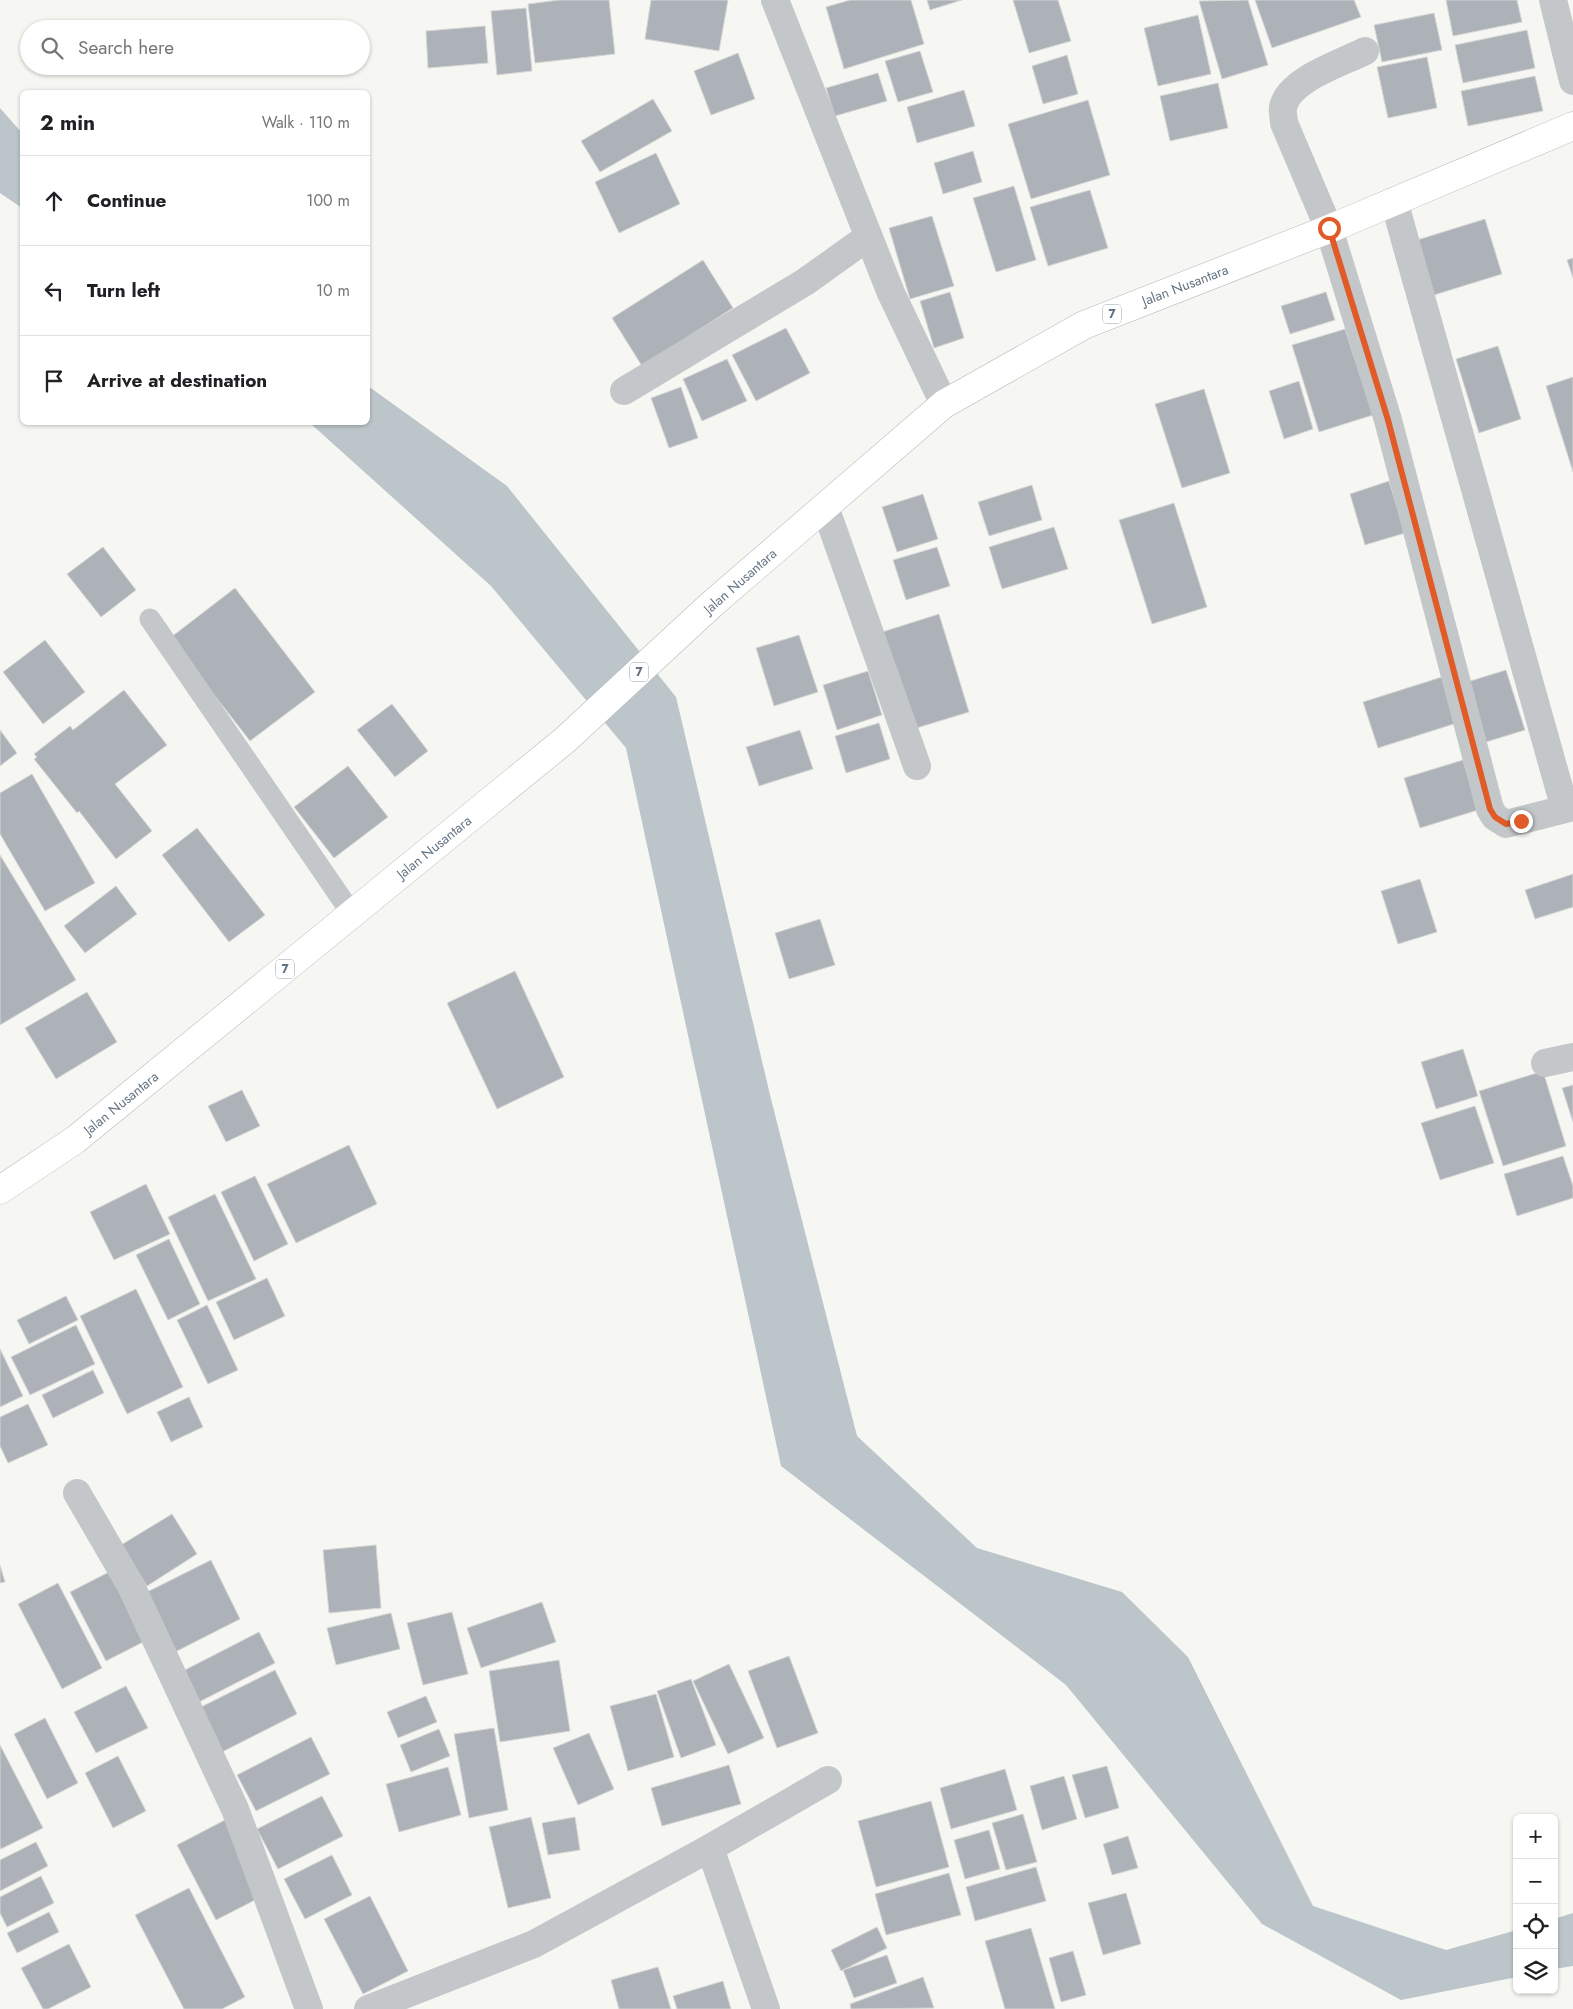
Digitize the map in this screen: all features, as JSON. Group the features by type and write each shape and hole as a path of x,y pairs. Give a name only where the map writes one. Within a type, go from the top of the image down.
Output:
{"highway":[{"name":"Jalan Nusantara","path":"0,1190 75,1140 565,740 712,604 944,404 1084,325 1329,228 1573,126"}],"street":[{"path":"775,0 891,292 944,404"},
{"path":"1553,0 1573,81"},
{"path":"1365,51 1297,85 1288,94 1283,108 1284,123 1329,228 1388,420 1490,809 1495,817 1506,824 1569,808 1394,201"},
{"path":"624,391 805,282 868,236"},
{"path":"825,507 916,766"},
{"path":"1546,1063 1573,1057"},
{"path":"77,1493 131,1586 235,1809 309,2009"},
{"path":"368,2009 534,1944 710,1848 828,1780"},
{"path":"710,1848 766,2009"}],"lane":[{"path":"150,619 352,914"}],"shaded area":[{"path":"0,108 20,131 20,207 0,193"},
{"path":"370,387 507,486 676,697 771,1099 857,1436 977,1548 1122,1592 1188,1657 1313,1906 1446,1950 1513,1931 1513,1978 1401,2000 1262,1924 1066,1685 781,1466 626,748 491,586 312,425 370,425"},
{"path":"1573,1913 1573,1966 1558,1968 1558,1949 1558,1918"}],"building":[{"path":"559,0 609,0 615,54 535,63 528,4"},
{"path":"651,0 728,0 719,51 645,39"},
{"path":"850,0 911,0 924,44 844,69 826,7"},
{"path":"927,0 962,0 930,10"},
{"path":"1013,0 1058,0 1071,41 1029,53"},
{"path":"1248,0 1268,65 1222,79 1199,1"},
{"path":"1255,0 1354,0 1361,17 1272,48"},
{"path":"1446,0 1517,0 1522,22 1453,36"},
{"path":"526,8 532,71 497,75 491,11"},
{"path":"1434,13 1442,50 1382,62 1374,25"},
{"path":"1198,15 1211,74 1158,86 1144,28"},
{"path":"485,26 488,63 428,68 426,31"},
{"path":"1527,30 1535,68 1463,83 1455,45"},
{"path":"920,51 933,92 898,102 885,61"},
{"path":"738,53 755,99 711,115 694,71"},
{"path":"1067,55 1078,94 1043,104 1032,66"},
{"path":"1427,57 1437,108 1388,118 1377,67"},
{"path":"878,73 887,101 835,116 826,88"},
{"path":"1535,76 1543,111 1468,126 1461,91"},
{"path":"1218,83 1228,128 1170,141 1160,96"},
{"path":"964,90 975,126 917,143 907,107"},
{"path":"653,99 672,131 600,172 581,141"},
{"path":"1088,100 1110,175 1031,199 1008,124"},
{"path":"973,151 982,182 943,194 934,163"},
{"path":"656,153 680,204 619,233 595,182"},
{"path":"1014,186 1036,260 996,272 973,198"},
{"path":"1090,190 1108,248 1048,266 1030,207"},
{"path":"932,216 954,286 910,299 889,228"},
{"path":"1485,219 1502,274 1434,295 1417,240"},
{"path":"1573,258 1573,278 1567,260"},
{"path":"703,260 733,308 642,366 612,318"},
{"path":"950,292 964,338 934,348 920,301"},
{"path":"1326,292 1335,320 1290,334 1281,306"},
{"path":"786,328 810,373 756,401 732,355"},
{"path":"1345,329 1373,415 1319,432 1292,345"},
{"path":"1498,346 1521,419 1479,433 1456,359"},
{"path":"727,359 747,401 702,421 683,379"},
{"path":"1573,377 1573,472 1546,386"},
{"path":"1299,381 1313,429 1284,439 1269,391"},
{"path":"681,387 698,438 669,448 651,398"},
{"path":"1204,389 1230,473 1182,488 1155,404"},
{"path":"1389,481 1405,533 1365,545 1350,494"},
{"path":"1032,485 1042,520 989,536 978,502"},
{"path":"923,494 938,539 897,552 882,507"},
{"path":"1174,503 1207,607 1152,624 1119,520"},
{"path":"1054,527 1068,569 1002,589 989,547"},
{"path":"103,547 136,590 101,617 67,574"},
{"path":"937,547 950,586 906,600 893,560"},
{"path":"235,588 315,692 250,741 170,638"},
{"path":"939,614 969,712 910,730 879,633"},
{"path":"799,635 818,692 774,706 756,648"},
{"path":"45,640 85,692 43,724 3,672"},
{"path":"1506,670 1525,730 1486,742 1467,682"},
{"path":"868,671 882,715 837,730 823,685"},
{"path":"1445,676 1460,722 1378,748 1363,702"},
{"path":"124,690 167,745 115,784 152,831 116,859 79,811 77,813 34,759 37,757 34,754 70,726 73,730"},
{"path":"392,704 428,751 395,777 357,730"},
{"path":"879,723 890,759 846,773 835,736"},
{"path":"0,730 17,753 0,766"},
{"path":"800,730 813,769 759,786 746,747"},
{"path":"1463,760 1478,810 1420,828 1404,778"},
{"path":"348,766 388,817 334,858 294,807"},
{"path":"32,774 95,883 45,911 0,834 0,793"},
{"path":"197,828 265,915 229,942 162,855"},
{"path":"0,855 76,980 0,1025"},
{"path":"1573,874 1573,907 1535,919 1525,890"},
{"path":"1420,879 1437,932 1398,944 1381,891"},
{"path":"116,886 137,914 85,953 64,926"},
{"path":"820,919 835,965 789,979 775,933"},
{"path":"515,971 564,1077 497,1109 447,1003"},
{"path":"87,992 117,1042 56,1079 25,1028"},
{"path":"1463,1049 1478,1096 1436,1109 1421,1062"},
{"path":"1543,1071 1566,1146 1503,1166 1479,1091"},
{"path":"1573,1085 1573,1122 1562,1088"},
{"path":"242,1090 260,1126 226,1142 208,1106"},
{"path":"1475,1106 1494,1163 1440,1180 1421,1123"},
{"path":"349,1145 377,1204 296,1243 267,1184"},
{"path":"1563,1156 1573,1186 1573,1198 1517,1216 1504,1174"},
{"path":"255,1176 288,1244 254,1261 221,1192"},
{"path":"146,1184 170,1234 114,1260 90,1212"},
{"path":"215,1194 256,1279 208,1301 168,1217"},
{"path":"169,1239 200,1304 168,1320 136,1255"},
{"path":"267,1278 285,1316 234,1340 216,1302"},
{"path":"136,1289 183,1387 127,1414 80,1316"},
{"path":"66,1296 78,1320 29,1344 17,1320"},
{"path":"207,1305 238,1370 208,1384 177,1320"},
{"path":"76,1325 95,1364 30,1395 11,1357"},
{"path":"0,1349 23,1396 0,1407"},
{"path":"93,1370 104,1393 53,1418 42,1395"},
{"path":"189,1397 203,1427 171,1442 157,1412"},
{"path":"28,1404 48,1445 8,1463 0,1446 0,1417"},
{"path":"172,1514 197,1554 147,1586 121,1545"},
{"path":"376,1545 381,1608 329,1613 323,1550"},
{"path":"211,1560 240,1619 175,1652 145,1593"},
{"path":"0,1565 5,1582 0,1583"},
{"path":"111,1571 147,1640 106,1661 70,1592"},
{"path":"58,1583 102,1668 62,1689 18,1604"},
{"path":"542,1602 556,1642 481,1668 467,1628"},
{"path":"452,1612 468,1674 423,1685 407,1623"},
{"path":"391,1613 400,1649 336,1665 327,1628"},
{"path":"259,1632 275,1663 199,1702 183,1671"},
{"path":"789,1656 818,1733 777,1748 748,1671"},
{"path":"559,1660 570,1731 500,1742 489,1671"},
{"path":"729,1664 764,1738 728,1754 693,1681"},
{"path":"275,1670 297,1714 222,1752 199,1708"},
{"path":"691,1679 716,1745 681,1758 657,1691"},
{"path":"126,1686 148,1728 96,1753 74,1712"},
{"path":"656,1694 674,1757 628,1771 610,1706"},
{"path":"426,1696 437,1722 398,1738 387,1712"},
{"path":"45,1718 78,1783 47,1799 14,1734"},
{"path":"494,1728 508,1810 469,1818 454,1734"},
{"path":"439,1729 450,1756 411,1772 400,1745"},
{"path":"589,1733 614,1789 578,1805 553,1748"},
{"path":"311,1737 330,1774 256,1811 237,1775"},
{"path":"0,1745 43,1828 1,1849 0,1847"},
{"path":"118,1756 146,1811 113,1828 85,1773"},
{"path":"729,1765 741,1804 662,1826 651,1788"},
{"path":"1107,1766 1119,1808 1085,1818 1072,1775"},
{"path":"448,1767 461,1815 399,1832 386,1784"},
{"path":"1005,1769 1017,1810 951,1829 940,1788"},
{"path":"1064,1776 1077,1819 1042,1830 1030,1786"},
{"path":"322,1796 343,1836 278,1869 257,1829"},
{"path":"931,1801 949,1867 876,1887 858,1821"},
{"path":"1023,1814 1037,1862 1006,1870 992,1823"},
{"path":"531,1817 551,1898 508,1908 489,1827"},
{"path":"575,1817 580,1850 548,1855 542,1823"},
{"path":"225,1820 263,1896 216,1920 177,1845"},
{"path":"989,1830 1000,1869 965,1879 954,1840"},
{"path":"1128,1836 1138,1868 1112,1875 1103,1844"},
{"path":"36,1842 48,1866 0,1891 0,1860"},
{"path":"332,1855 352,1895 305,1919 284,1879"},
{"path":"1036,1867 1046,1901 975,1921 966,1887"},
{"path":"949,1873 961,1915 886,1935 875,1894"},
{"path":"41,1876 54,1903 7,1927 0,1913 0,1897"},
{"path":"189,1888 245,1997 222,2009 184,2009 135,1915"},
{"path":"1126,1893 1141,1944 1103,1955 1088,1903"},
{"path":"370,1896 408,1971 363,1994 324,1919"},
{"path":"49,1912 59,1932 17,1953 7,1933"},
{"path":"877,1927 887,1948 841,1971 831,1950"},
{"path":"1031,1928 1055,2009 1005,2009 985,1941"},
{"path":"69,1944 91,1987 48,2009 43,2009 21,1968"},
{"path":"1073,1951 1086,1995 1061,2002 1049,1958"},
{"path":"887,1955 897,1983 854,1998 843,1970"},
{"path":"658,1967 671,2009 619,2009 611,1980"},
{"path":"923,1977 934,2008 851,2009 850,2004"},
{"path":"723,1981 731,2009 677,2009 673,1996"}],"route":[{"path":"1329,228 1388,420 1490,809 1495,817 1506,824 1521,821"}]}
